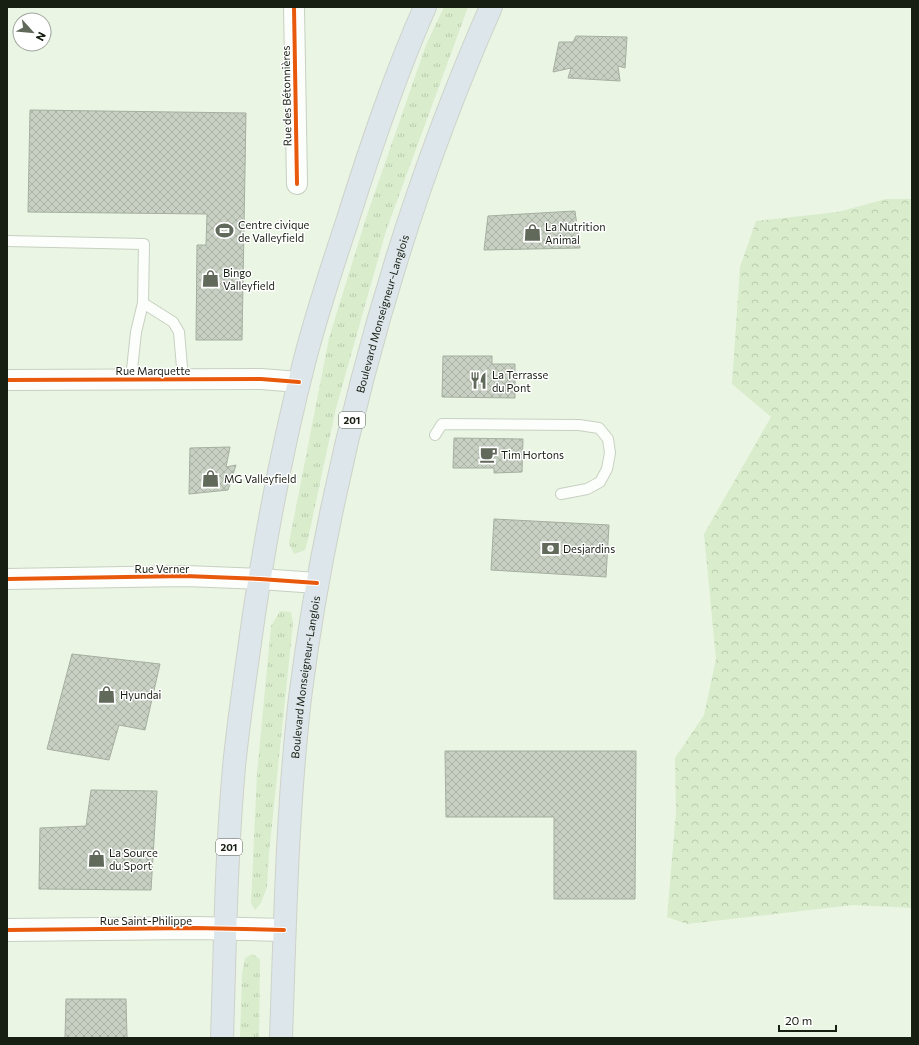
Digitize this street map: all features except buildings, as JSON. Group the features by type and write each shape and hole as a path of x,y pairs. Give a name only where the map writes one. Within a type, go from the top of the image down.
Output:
{"highway":[{"name":"201","path":"222,1038 225,929 230,825 235,765 242,701 260,579 278,477 299,382 336,253 392,88 425,7"},
{"name":"Boulevard Monseigneur-Langlois","path":"281,1038 284,930 290,819 300,697 317,583 335,494 368,356 390,280 428,166 465,69 491,7"}],"street":[{"name":"Rue des Bétonnières","path":"294,7 297,184"},
{"name":"Rue Marquette","path":"7,380 262,379 299,382"},
{"name":"Rue Verner","path":"7,579 185,576 317,583"},
{"name":"Rue Saint-Philippe","path":"7,930 284,930"}],"lane":[{"path":"7,241 144,244 143,303 136,332 132,379"},
{"path":"143,303 173,322 180,332 183,379"},
{"path":"434,435 442,424 579,425 599,428 608,438 610,453 608,469 600,482 587,489 561,494"}],"green space":[{"path":"444,7 468,7 386,231 336,408 305,550 294,554 289,543 329,338 366,218 426,45"},
{"path":"886,199 912,199 912,908 853,905 687,924 667,917 676,812 675,758 704,715 716,659 704,534 771,417 732,384 740,267 756,221 838,212"},
{"path":"280,611 291,612 293,623 269,853 267,887 261,903 255,910 251,903 257,774 271,626"},
{"path":"252,954 260,959 259,1038 240,1038 242,974 245,958"}],"cycle path":[{"path":"294,7 297,184"},
{"path":"7,380 261,379 299,382"},
{"path":"7,579 185,576 317,583"},
{"path":"7,930 195,928 284,930"}],"place":[{"name":"Centre civique de Valleyfield","path":"225,230"},
{"name":"La Nutrition Animal","path":"532,232"},
{"name":"Bingo Valleyfield","path":"210,278"},
{"name":"La Terrasse du Pont","path":"479,380"},
{"name":"Tim Hortons","path":"488,454"},
{"name":"MG Valleyfield","path":"211,478"},
{"name":"Desjardins","path":"550,548"},
{"name":"Hyundai","path":"107,694"},
{"name":"La Source du Sport","path":"96,858"}]}
